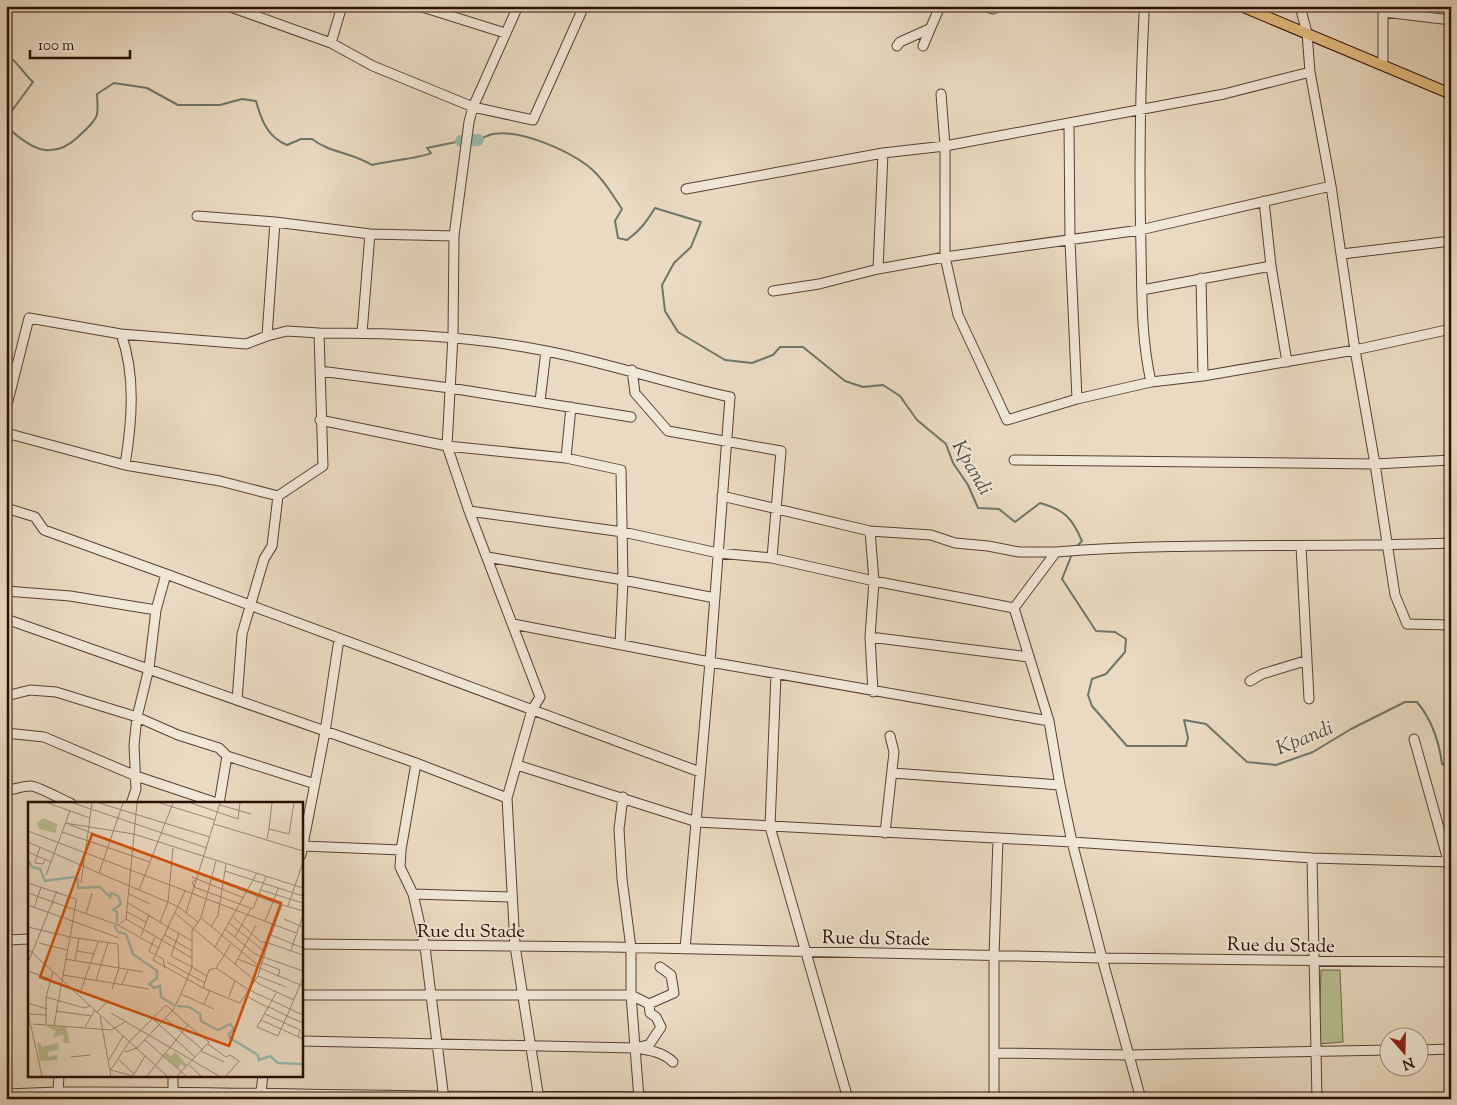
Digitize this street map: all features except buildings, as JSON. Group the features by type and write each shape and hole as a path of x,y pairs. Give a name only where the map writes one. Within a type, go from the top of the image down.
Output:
{"main road":[{"path":"1241,6 1451,94"}],"street":[{"path":"228,6 330,43 373,66 473,106 533,120 584,6"},
{"path":"330,43 342,6"},
{"path":"419,6 505,33"},
{"path":"518,6 473,106 469,122 454,236 453,336 447,446 469,511 540,696 532,710 507,798 515,946 521,996 539,1097"},
{"path":"923,46 940,6"},
{"path":"983,6 993,9"},
{"path":"1300,6 1307,33 1310,72 1331,186 1355,350 1395,595 1407,624 1451,625"},
{"path":"1383,64 1384,9 1451,20"},
{"path":"1144,14 1139,109 1140,230 1143,346 1151,382"},
{"path":"897,46 900,42 929,29"},
{"path":"686,190 883,153 944,146 1224,94 1310,72"},
{"path":"941,94 944,146 945,257 958,315 1007,420 1077,399 1151,382 1203,376 1355,350 1451,329"},
{"path":"1068,123 1070,241 1077,399"},
{"path":"878,269 883,153"},
{"path":"773,292 820,284 878,269 945,257 1140,230 1331,186"},
{"path":"1264,201 1271,266 1287,362"},
{"path":"197,216 275,222 370,234 454,236"},
{"path":"267,336 275,222"},
{"path":"362,333 370,234"},
{"path":"1342,254 1451,241"},
{"path":"1142,290 1271,266"},
{"path":"1201,278 1203,376"},
{"path":"6,409 9,384 29,318 121,334 246,344 287,331 453,336 546,351 632,370 687,388 730,397 697,822 685,949"},
{"path":"6,433 125,465 220,481 278,496 323,466 320,420 319,333"},
{"path":"121,334 128,351 131,404 130,430 125,465"},
{"path":"540,401 546,351"},
{"path":"632,370 635,393 668,431 727,443 781,451 772,558"},
{"path":"320,371 540,401 631,417"},
{"path":"566,458 571,407"},
{"path":"320,420 447,446 566,458 621,470 623,580 620,644"},
{"path":"1014,460 1375,464 1451,460"},
{"path":"237,700 242,634 264,559 272,546 278,496"},
{"path":"722,496 870,531 931,535 956,543 988,546 1019,552 1128,547 1451,543"},
{"path":"6,508 35,517 44,530 700,772"},
{"path":"469,511 623,532 718,553 772,558 874,581 1014,608"},
{"path":"870,531 874,581 870,637 873,692"},
{"path":"1301,546 1305,660 1309,699"},
{"path":"1014,608 1060,551"},
{"path":"487,557 715,598"},
{"path":"132,802 136,789 134,745 137,717 149,668 156,610 166,574"},
{"path":"6,592 70,596 156,610"},
{"path":"1014,608 1049,721 1072,842 1141,1099"},
{"path":"6,619 416,763 507,798"},
{"path":"513,624 873,692 1049,721"},
{"path":"870,637 1029,657"},
{"path":"339,639 325,732 302,844 401,850"},
{"path":"1250,680 1262,674 1305,660"},
{"path":"776,674 770,827 848,1099"},
{"path":"6,696 30,690 56,692 137,717 178,735 219,748 227,756 315,784"},
{"path":"6,733 44,737 136,776 213,802"},
{"path":"885,833 894,746 890,736"},
{"path":"517,765 697,822 1450,865 1414,739"},
{"path":"219,802 227,756"},
{"path":"416,763 401,850 400,867 414,894 425,947 443,1098"},
{"path":"892,773 1060,785"},
{"path":"7,791 31,786 42,788 48,794 67,802"},
{"path":"623,797 619,829 622,880 632,948 631,995 639,1097"},
{"path":"994,1099 994,956 998,839"},
{"path":"1312,858 1317,1099"},
{"path":"414,894 511,897"},
{"path":"6,940 28,939"},
{"name":"Rue du Stade","path":"302,944 1451,962"},
{"path":"648,1004 674,993 671,975 660,967"},
{"path":"302,995 631,995 648,1004 650,1013 656,1017 661,1027 649,1045 636,1048"},
{"path":"302,1041 636,1048 668,1056 673,1062"},
{"path":"1430,1050 1451,1049"},
{"path":"994,1053 1129,1055 1380,1050"},
{"path":"58,1078 58,1096"},
{"path":"172,1078 173,1095"},
{"path":"260,1096 263,1078"},
{"path":"6,1094 58,1096 780,1099"}],"green space":[{"path":"1321,970 1340,970 1343,1042 1319,1044"}],"waterway":[{"path":"6,54 33,82 8,116 7,127 24,141 41,149 59,149 78,137 97,115 97,94 114,83 147,88 178,105 220,105 242,99 256,101 266,127 280,142 287,145 301,139 312,139 319,144 356,157 372,165 427,155 431,153 427,148 461,141"},
{"name":"Kpandi","path":"478,140 491,134 504,133 529,138 556,148 588,166 602,180 622,209 615,221 618,238 627,240 632,237 643,226 655,208 701,222 691,247 674,263 662,285 665,311 678,332 725,360 752,363 773,355 780,347 803,347 845,381 863,387 883,385 900,396 917,420 946,444 953,463 968,485 978,508 999,509 1015,522 1040,503 1049,506 1062,512 1075,526 1082,541 1075,548"},
{"path":"461,141 478,140"},
{"name":"Kpandi","path":"1072,554 1062,579 1096,631 1115,632 1126,639 1125,652 1106,674 1092,679 1088,695 1092,706 1127,746 1186,746 1188,738 1184,720 1206,724 1247,762 1276,765 1313,752 1351,729 1405,702 1417,702 1427,716 1434,731 1442,764 1451,765"}]}
